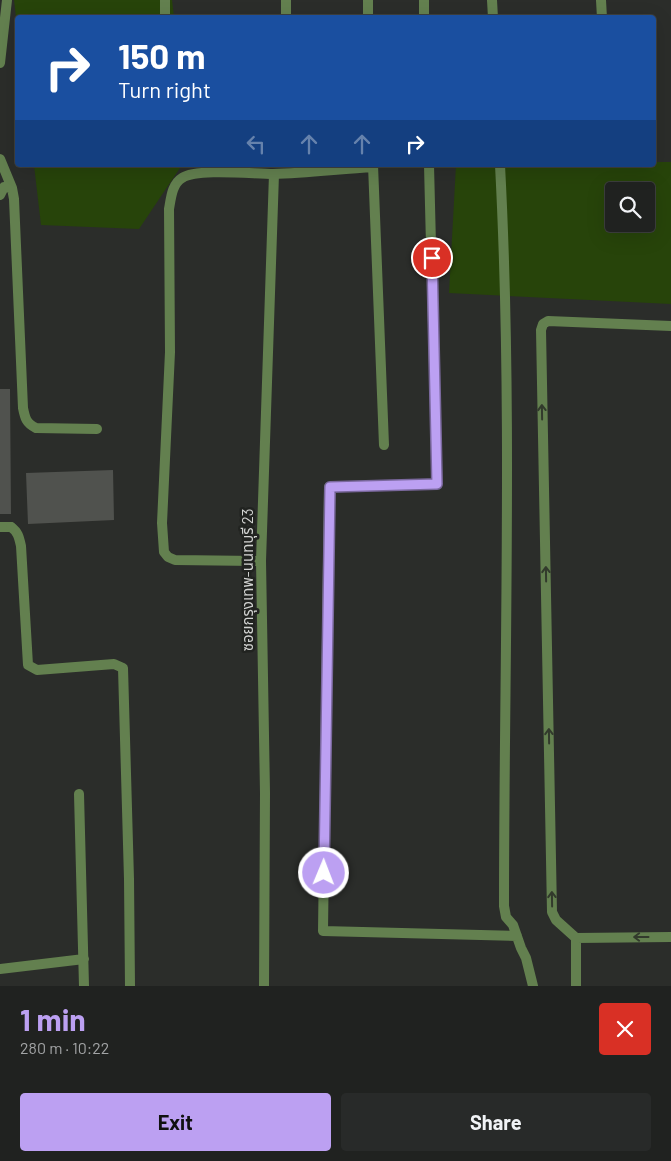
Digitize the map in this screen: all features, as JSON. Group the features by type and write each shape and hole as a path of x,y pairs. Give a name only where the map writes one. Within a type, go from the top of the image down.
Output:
{"street":[{"path":"0,63 7,0"},
{"path":"165,0 165,15"},
{"path":"286,0 286,15"},
{"path":"368,0 368,15"},
{"path":"424,0 424,15"},
{"path":"492,0 493,15"},
{"path":"601,0 602,15"},
{"path":"0,159 12,188 14,199 22,408 25,419 28,424 36,428 97,429"},
{"path":"261,562 175,560 168,557 164,552 162,523 170,352 169,209 172,192 182,177 198,173 274,174 361,167"},
{"path":"373,167 384,445"},
{"path":"429,167 437,484 330,487 322,931 517,936"},
{"path":"500,167 505,245 508,430 504,906 506,918 513,925 526,958 532,986"},
{"name":"ซอยกรุงเทพ-นนทบุรี 23","path":"264,986 265,793 261,562 274,174"},
{"path":"0,195 4,187 12,188"},
{"path":"671,326 548,321 543,324 541,330 552,912 556,920 576,938 671,937"},
{"path":"0,527 11,527 19,536 28,665 37,670 114,664 123,668 130,986"},
{"path":"79,794 84,986"},
{"path":"576,938 576,986"},
{"path":"0,969 84,959"}],"green space":[{"path":"14,0 172,0 174,15 16,15"},
{"path":"656,162 671,162 671,304 449,293 456,167 656,167"},
{"path":"34,167 181,167 139,229 41,225"}],"building":[{"path":"0,389 10,389 11,514 0,514"},
{"path":"113,470 114,520 28,524 26,473"}],"route":[{"path":"324,873 330,487 437,484 432,258"}]}
